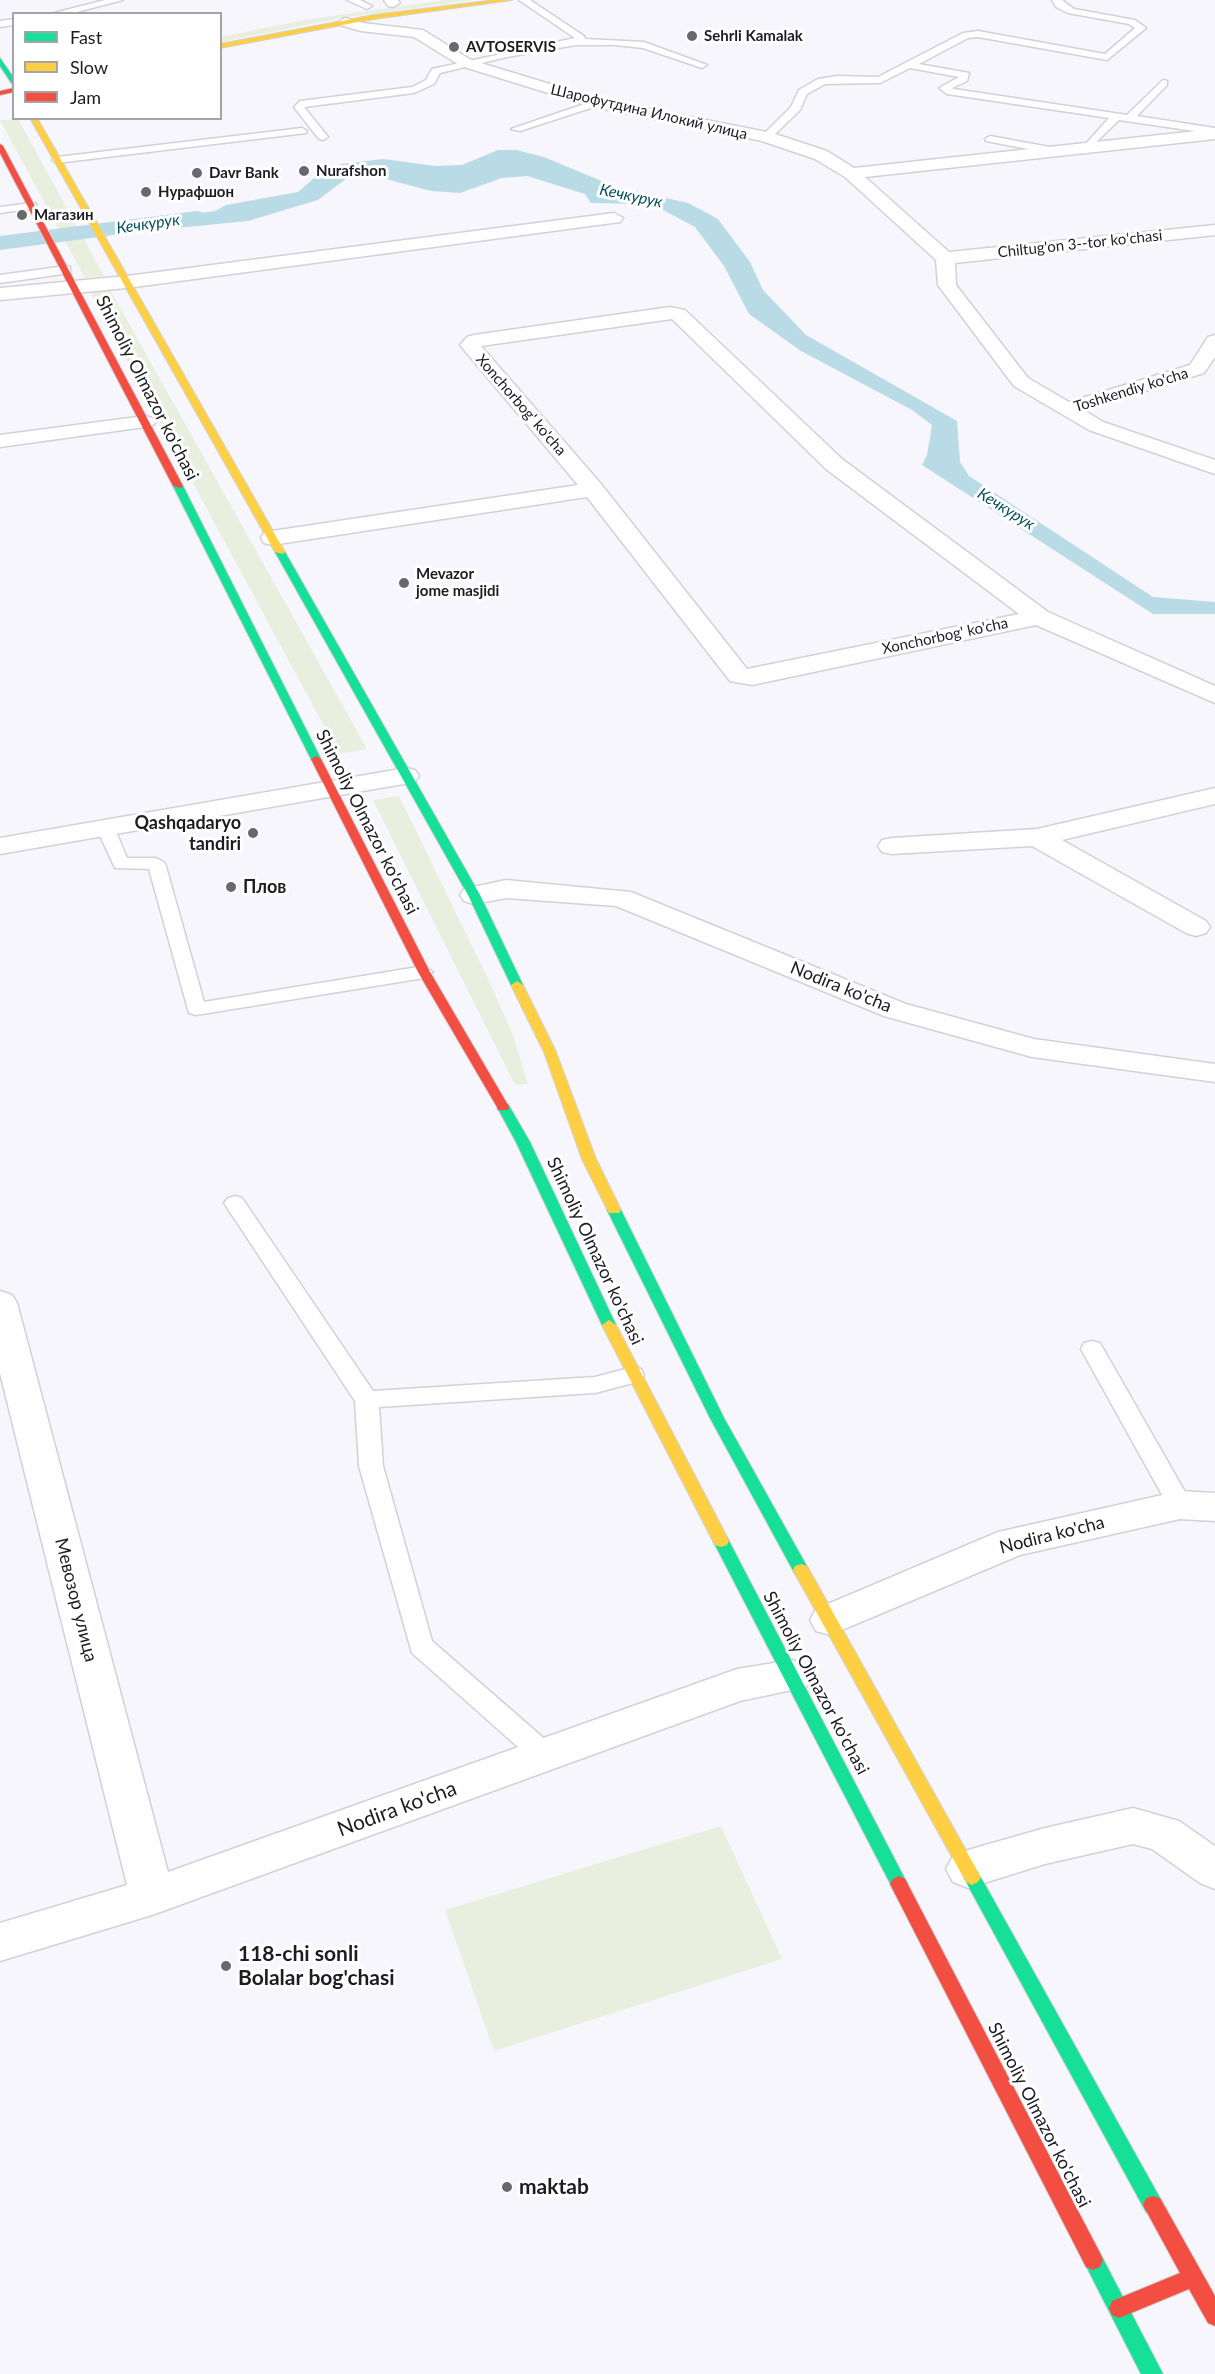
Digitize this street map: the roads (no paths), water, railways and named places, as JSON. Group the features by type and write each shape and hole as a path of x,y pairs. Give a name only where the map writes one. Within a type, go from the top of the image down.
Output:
{"main road":[{"path":"222,33 392,1 413,0"},
{"path":"222,46 345,22 509,0"},
{"path":"0,60 9,79"},
{"name":"Shimoliy Olmazor ko'chasi","path":"34,120 474,896 550,1052 589,1159 711,1419 830,1620 1215,2316"},
{"name":"Shimoliy Olmazor ko'chasi","path":"0,146 5,168 32,206 70,278 424,972 523,1142 633,1375 667,1428 792,1676 1152,2374"},
{"path":"1119,2308 1194,2277"}],"street":[{"name":"Шарофутдина Илокий улица","path":"345,22 360,27 418,33 466,63 596,103 766,138 821,154 851,173 945,258"},
{"path":"851,173 1215,132"},
{"path":"0,294 70,278 127,282 614,218"},
{"name":"Chiltug'on 3--tor koʻchasi","path":"945,258 1215,230"},
{"path":"945,258 947,285 1021,382 1096,426 1215,467"},
{"name":"Xonchorbog' ko'cha","path":"1039,617 752,676 739,676 593,489 470,345 474,341 670,313 678,314 834,464 1039,617 1215,695"},
{"name":"Toshkendiy ko'cha","path":"1067,409 1206,370 1215,341"},
{"path":"0,441 145,422"},
{"path":"272,538 593,489"},
{"path":"0,846 406,776"},
{"path":"892,846 1037,837 1215,796"},
{"path":"1037,837 1196,927"},
{"name":"Nodira ko'cha","path":"474,896 506,889 621,898 895,1010 1032,1048 1215,1073"},
{"name":"Мевозор улица","path":"0,1303 152,1896"},
{"name":"Nodira ko'cha","path":"830,1620 1012,1542 1198,1506"},
{"name":"Nodira ko'cha","path":"0,1942 152,1896 546,1756 737,1685 792,1676"},
{"path":"968,1869 1045,1846 1133,1826 1164,1833 1215,1870"}],"lane":[{"path":"63,12 118,0"},
{"path":"352,0 367,6"},
{"path":"524,0 581,38 576,42"},
{"path":"766,138 796,108 803,92 822,81 880,80 972,34 1107,57 1142,28 1132,22 1071,11 1059,4 1057,0"},
{"path":"323,137 299,107 300,104 414,90 430,82 436,71 466,63 576,42 644,45 702,64"},
{"path":"910,65 964,75 963,79 944,88 951,92 1215,132"},
{"path":"1129,119 1163,83"},
{"path":"516,129 596,103"},
{"path":"1088,147 1115,118"},
{"path":"57,160 302,131"},
{"path":"990,139 1055,151"},
{"path":"0,210 32,206"},
{"path":"0,279 70,278"},
{"path":"105,827 120,864 156,863 196,1009 424,972"},
{"path":"235,1203 367,1400 371,1466 421,1646 546,1756"},
{"path":"1092,1349 1198,1506"},
{"path":"367,1400 595,1384 633,1375"}],"water":[{"path":"498,150 516,150 544,157 616,187 688,203 718,219 750,262 763,290 806,335 957,421 960,462 969,476 1153,597 1215,602 1215,614 1153,614 922,465 927,455 932,425 912,410 801,351 749,314 724,266 695,227 661,209 639,204 591,203 585,194 527,176 502,178 460,193 431,191 363,173 351,175 318,200 248,221 167,229 142,227 163,219 215,211 226,205 298,192 320,173 341,164 383,159 436,166 462,165"}],"waterway":[{"name":"Кечкурук","path":"0,243 197,218"}],"place":[{"name":"Sehrli Kamalak","path":"692,36"},
{"name":"AVTOSERVIS","path":"454,47"},
{"name":"Nurafshon","path":"304,171"},
{"name":"Davr Bank","path":"197,173"},
{"name":"Нурафшон","path":"146,192"},
{"name":"Магазин","path":"22,215"},
{"name":"Mevazor jome masjidi","path":"404,583"},
{"name":"Qashqadaryo tandiri","path":"253,833"},
{"name":"Плов","path":"231,887"},
{"name":"118-chi sonli Bolalar bog'chasi","path":"226,1966"},
{"name":"maktab","path":"507,2187"}]}
